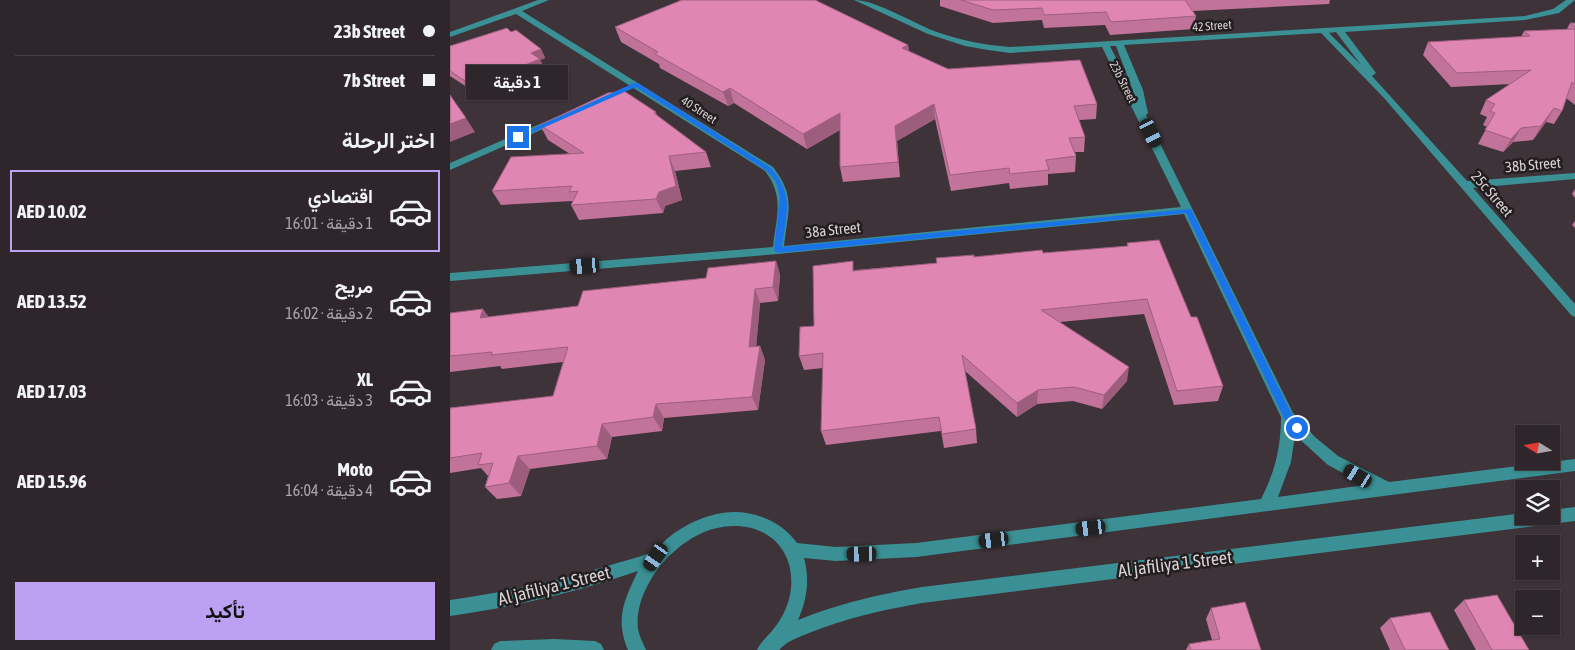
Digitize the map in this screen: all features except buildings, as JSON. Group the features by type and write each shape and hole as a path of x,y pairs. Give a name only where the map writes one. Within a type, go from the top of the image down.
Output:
{"street":[{"path":"450,35 545,0"},
{"name":"42 Street","path":"858,0 942,37 983,48 1024,50 1525,18 1556,11 1571,0"},
{"name":"40 Street","path":"518,10 632,86 769,169 779,182 784,197 778,250"},
{"name":"25c Street","path":"1338,30 1387,96"},
{"name":"25c Street","path":"1323,31 1387,96 1575,312"},
{"name":"23b Street","path":"1119,44 1138,90 1143,118"},
{"name":"23b Street","path":"1105,45 1143,118 1288,417 1306,439 1330,459 1358,476 1389,489"},
{"path":"450,167 565,116"},
{"name":"38b Street","path":"1464,185 1575,176"},
{"name":"38a Street","path":"450,277 778,250 1188,210"},
{"name":"23b Street","path":"1266,505 1278,484 1285,462 1288,417"},
{"path":"793,550 836,554 916,550 1575,465"},
{"name":"Al jafiliya 1 Street","path":"772,646 837,613 880,602 922,595 1575,514"},
{"path":"637,650 630,632 631,606 640,580 656,557 677,540 699,527 723,520 746,520 766,526 783,537 793,550 800,569 799,591 793,614 772,646"},
{"name":"Al jafiliya 1 Street","path":"450,608 518,598 570,586 656,557"},
{"path":"500,650 554,648 595,650"}],"route":[{"path":"518,137 636,84 769,169 779,182 784,197 778,250 1188,210 1288,417 1297,428"}]}
